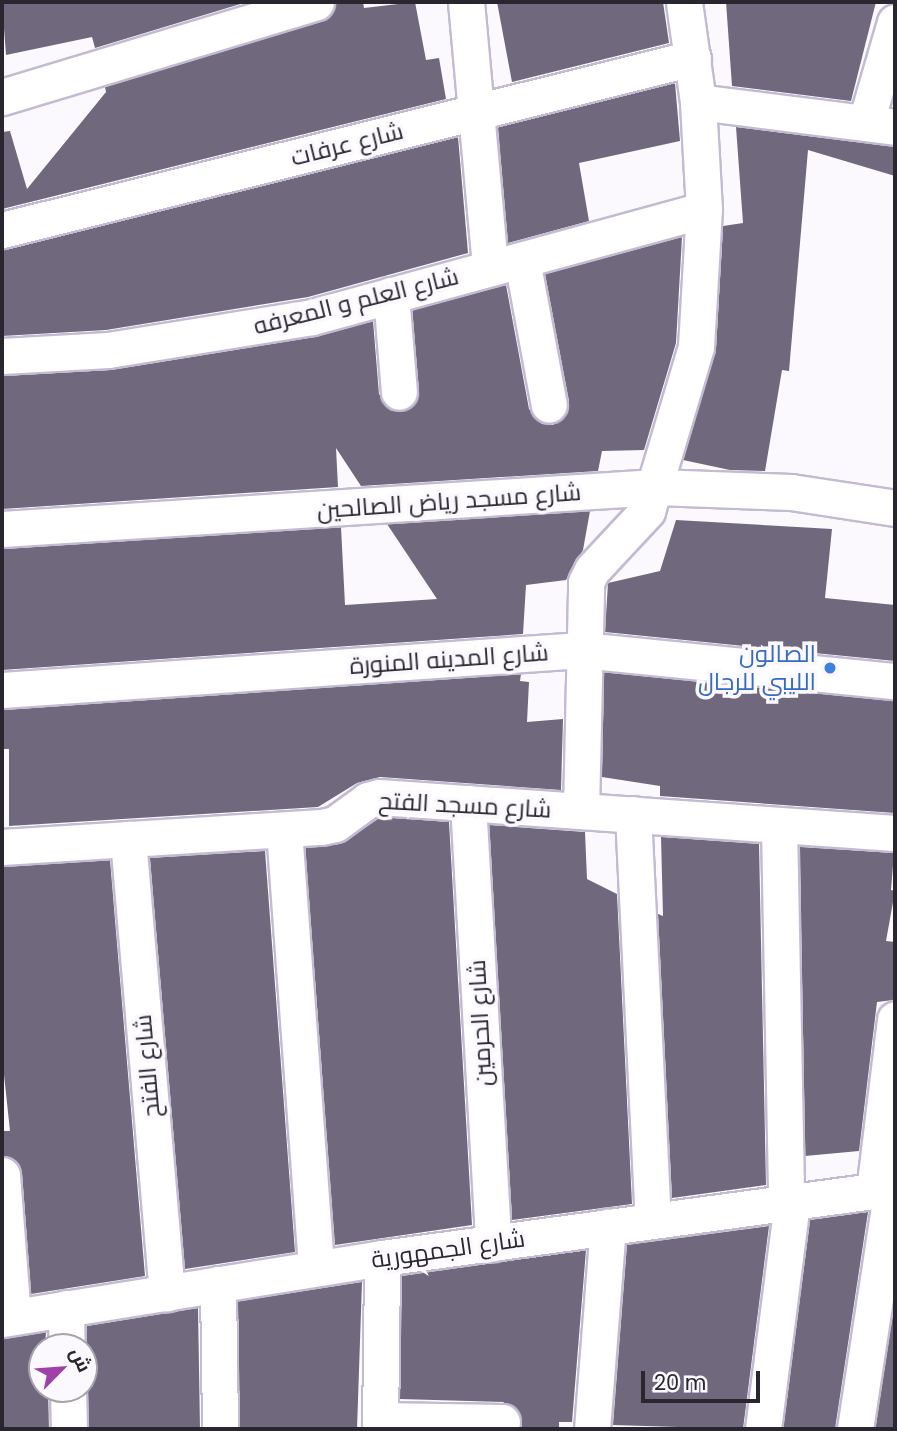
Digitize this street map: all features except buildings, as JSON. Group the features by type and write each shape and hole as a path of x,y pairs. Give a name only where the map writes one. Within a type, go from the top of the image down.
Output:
{"street":[{"path":"2,97 316,2"},
{"path":"466,2 475,113 506,264 549,405"},
{"path":"581,811 582,650 586,582 592,570 647,511 696,347 704,210 698,102 684,2"},
{"path":"698,102 881,125 895,22"},
{"name":"شارع عرفات","path":"2,230 693,58"},
{"name":"شارع العلم و المعرفه","path":"2,356 108,351 312,317 704,210"},
{"path":"391,295 399,392"},
{"name":"شارع مسجد رياض الصالحين","path":"2,529 656,487 791,492 895,508"},
{"name":"شارع المدينه المنورة","path":"2,690 582,650 895,681"},
{"name":"شارع مسجد الفتح","path":"2,847 284,830 335,824 368,800 379,797 895,833"},
{"name":"شارع الحرمين","path":"468,803 493,1243"},
{"path":"634,814 653,1221"},
{"path":"763,1429 789,1203 779,825"},
{"path":"284,830 316,1268"},
{"name":"شارع الفتح","path":"128,839 167,1293"},
{"path":"855,1429 887,1189 895,1019"},
{"path":"2,1175 7,1318"},
{"name":"شارع الجمهورية","path":"7,1318 382,1258 887,1189"},
{"path":"592,1429 608,1227"},
{"path":"382,1258 380,1425 502,1422"},
{"path":"218,1284 220,1429"},
{"path":"66,1308 67,1333"},
{"path":"68,1403 69,1429"}],"place":[{"name":"الصالون الليبي للرجال","path":"830,668"}]}
